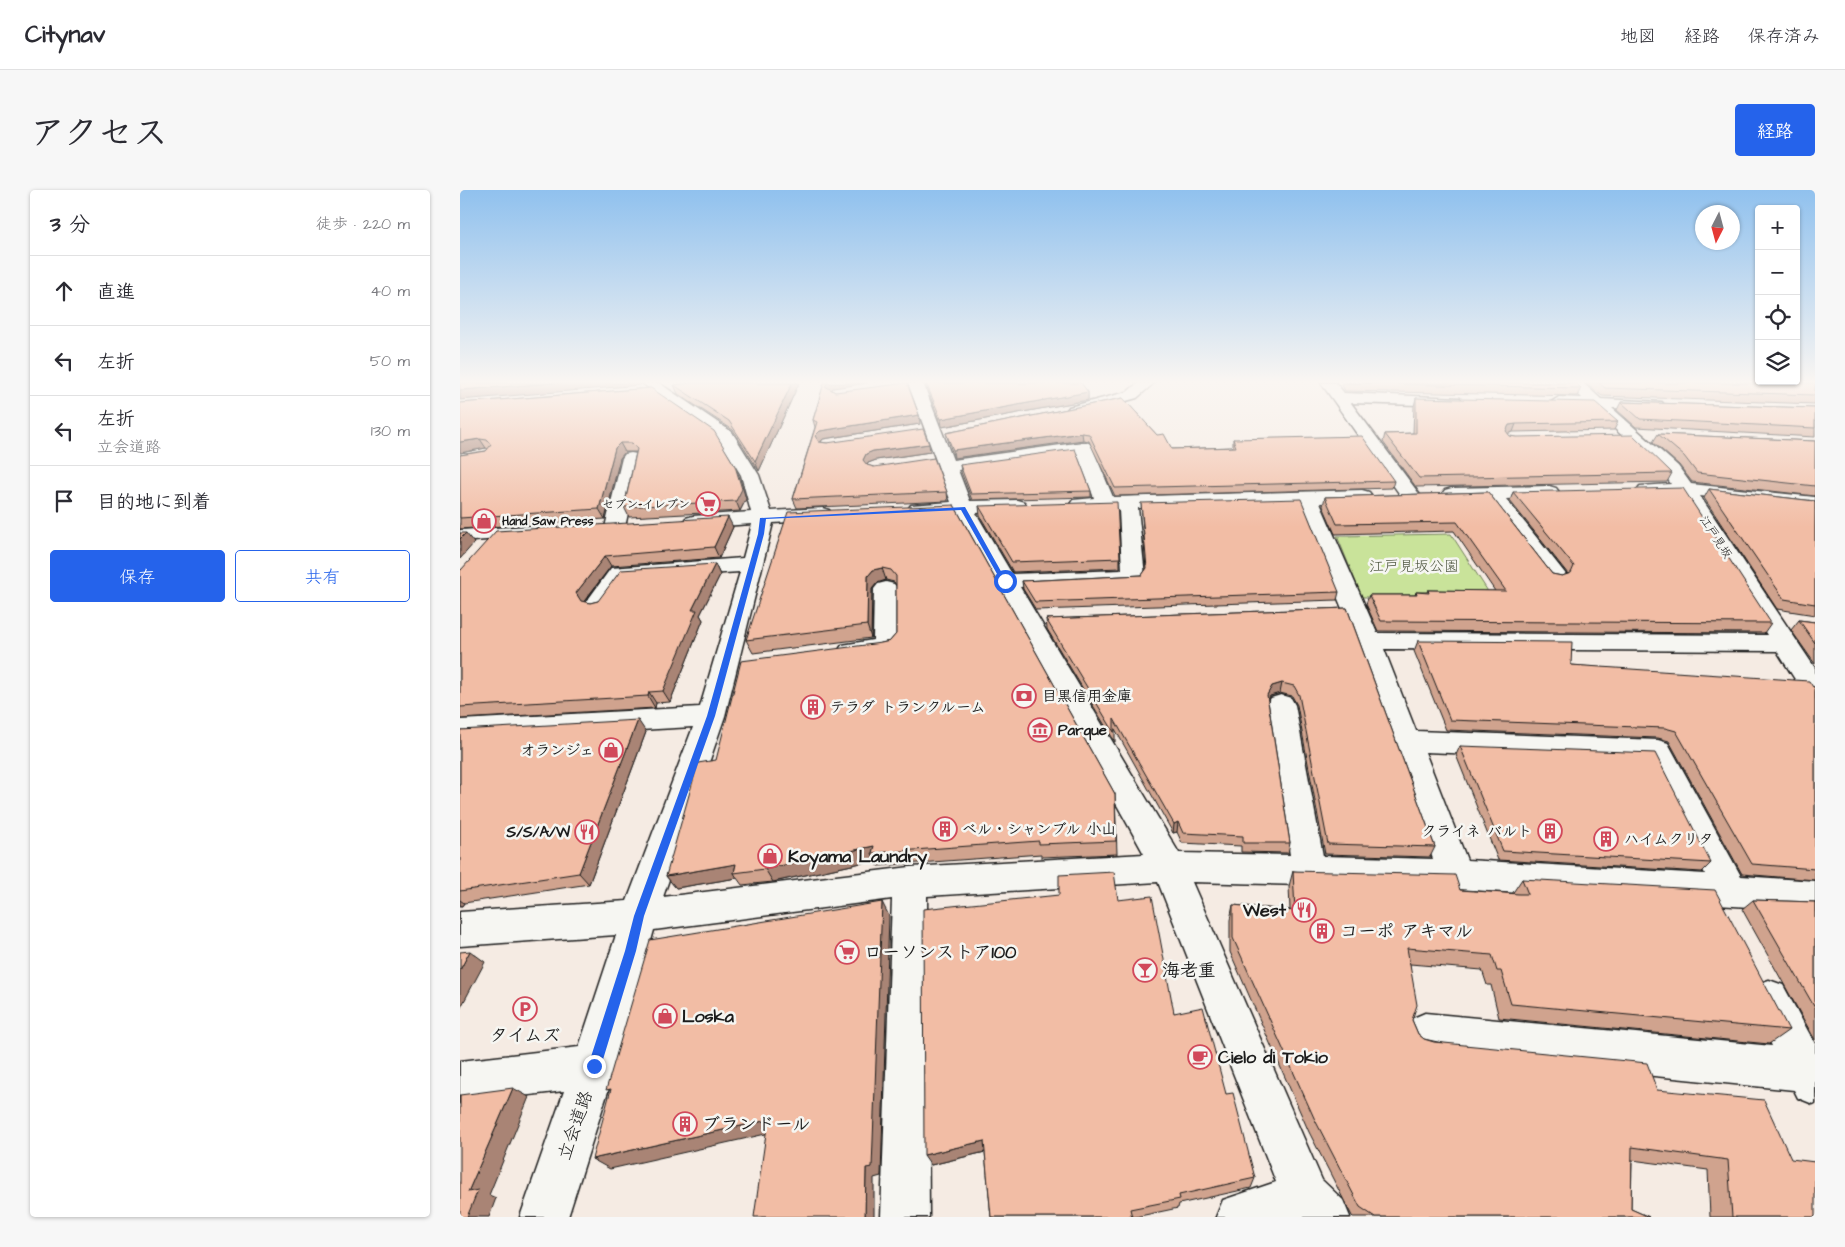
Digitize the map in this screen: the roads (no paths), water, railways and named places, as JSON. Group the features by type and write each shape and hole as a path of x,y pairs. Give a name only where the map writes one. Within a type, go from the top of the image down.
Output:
{"street":[{"path":"719,431 726,436 750,475 763,518"},
{"path":"930,431 963,508 1169,867 1315,1207 1240,1217"},
{"path":"1364,431 1410,495"},
{"name":"江戸見坂","path":"1626,431 1671,470 1768,617 1791,632"},
{"path":"1605,437 1659,435"},
{"path":"937,445 1083,447 1106,503"},
{"path":"615,527 631,458"},
{"path":"1627,490 1685,489 1815,503"},
{"path":"896,510 1569,491"},
{"path":"1491,493 1557,577"},
{"path":"1308,498 1345,609 1368,641 1456,874"},
{"path":"1005,581 1134,576 1128,502"},
{"path":"673,523 839,512"},
{"name":"立会道路","path":"544,1217 631,951 639,916 711,716 761,534 763,518"},
{"path":"460,536 545,531"},
{"path":"478,554 496,534"},
{"path":"596,605 618,573 753,564"},
{"path":"828,654 885,646 886,589"},
{"path":"1027,620 1057,619"},
{"path":"1368,641 1791,632 1815,690"},
{"path":"723,668 752,664"},
{"path":"1281,705 1309,871"},
{"path":"460,730 711,716"},
{"path":"1406,741 1658,752 1724,901"},
{"path":"460,929 639,916 910,882 1169,867 1456,874 1724,901 1815,896"},
{"path":"905,1217 910,882"},
{"path":"1752,967 1811,1078"},
{"path":"1425,1033 1811,1078"},
{"path":"460,1082 594,1066"}],"place":[{"name":"セブン-イレブン","path":"708,504"},
{"name":"Hand Saw Press","path":"484,521"},
{"name":"目黒信用金庫","path":"1024,696"},
{"name":"テラダ トランクルーム","path":"813,707"},
{"name":"Parque","path":"1040,730"},
{"name":"オランジェ","path":"611,750"},
{"name":"ベル・シャンブル 小山","path":"945,829"},
{"name":"クライネ バルト","path":"1550,831"},
{"name":"S/S/A/W","path":"587,832"},
{"name":"ハイムクリタ","path":"1606,839"},
{"name":"Koyama Laundry","path":"770,856"},
{"name":"West","path":"1304,910"},
{"name":"コーポ アキマル","path":"1322,931"},
{"name":"ローソンストア100","path":"847,952"},
{"name":"海老重","path":"1145,970"},
{"name":"タイムズ","path":"525,1009"},
{"name":"Loska","path":"665,1016"},
{"name":"Cielo di Tokio","path":"1200,1057"},
{"name":"ブランドール","path":"685,1124"}],"park label":[{"name":"江戸見坂公園","path":"1414,566"}]}
